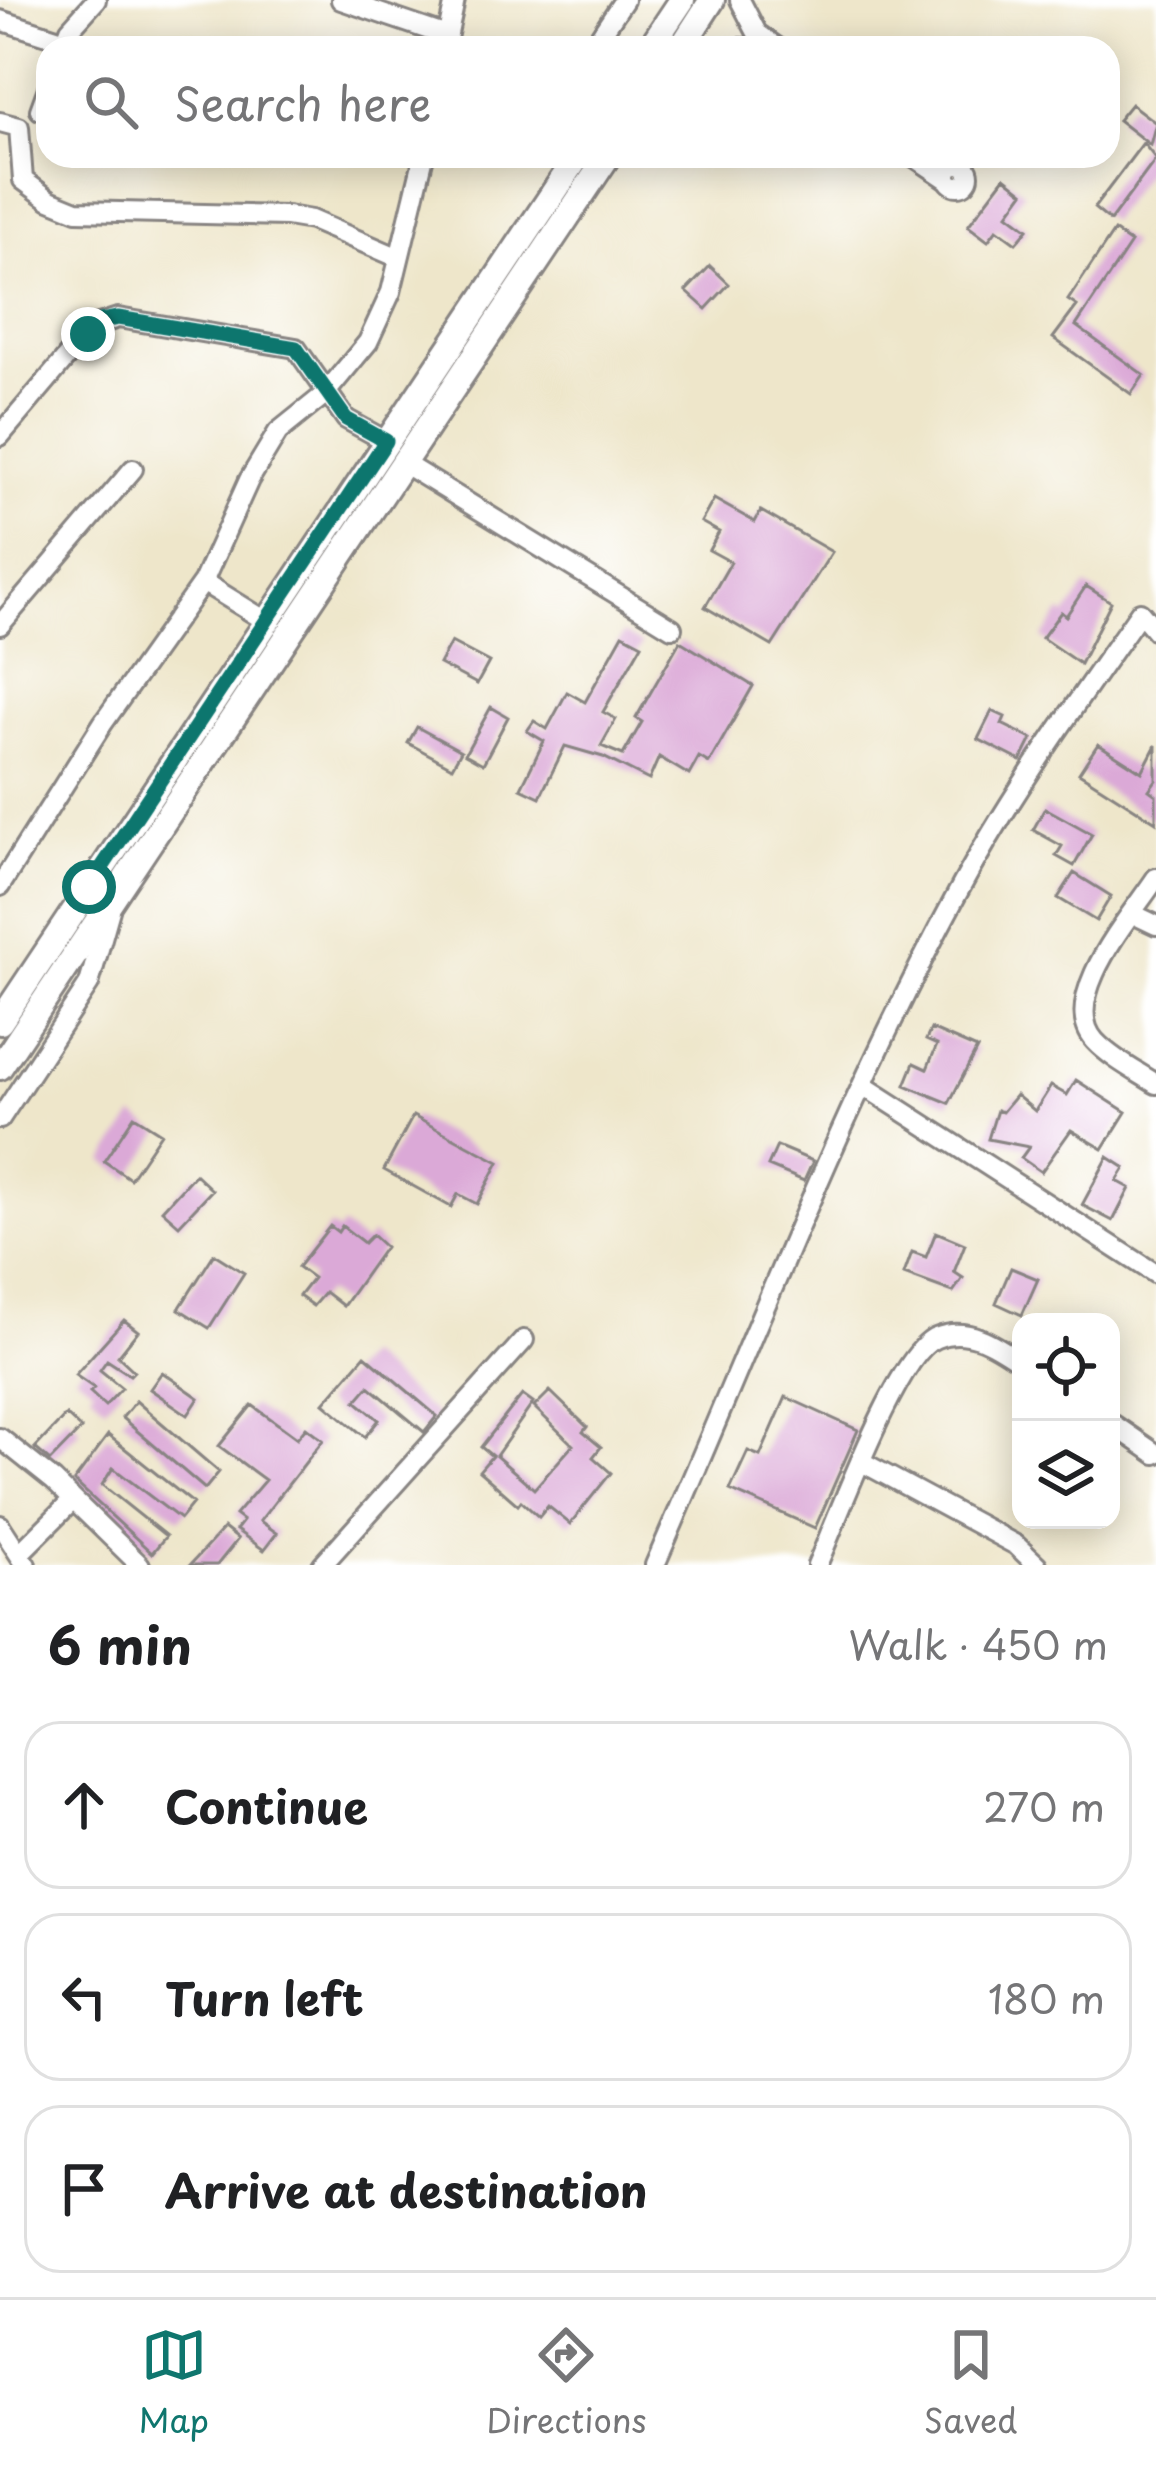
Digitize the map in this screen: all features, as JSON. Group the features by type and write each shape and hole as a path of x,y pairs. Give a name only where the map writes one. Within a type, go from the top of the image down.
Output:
{"main road":[{"path":"658,36 682,0"},
{"path":"689,36 712,0"},
{"path":"0,1022 570,168"},
{"path":"0,1067 600,168"}],"street":[{"path":"70,36 96,0"},
{"path":"341,0 388,8 436,36"},
{"path":"447,36 455,0"},
{"path":"600,36 624,0"},
{"path":"740,0 761,36"},
{"path":"0,20 43,36"},
{"path":"0,122 19,127 17,156 23,180 50,200 77,211 287,216 311,220 399,258"},
{"path":"0,886 104,723 203,582 249,480 278,432 324,395 368,342 391,292 421,168"},
{"path":"0,436 94,326 109,318 296,348 324,395 346,419 386,441"},
{"path":"403,463 672,628"},
{"path":"0,625 133,469"},
{"path":"203,582 266,621"},
{"path":"655,1565 864,1086 958,892 1038,757 1156,594"},
{"path":"1141,612 1156,631"},
{"path":"1156,878 1092,976 1083,1021 1094,1040 1156,1084"},
{"path":"0,1119 89,984 112,899"},
{"path":"1133,914 1156,925"},
{"path":"864,1086 1156,1274"},
{"path":"817,1565 906,1366 932,1339 974,1336 1012,1357"},
{"path":"322,1565 524,1340"},
{"path":"1120,1429 1156,1454"},
{"path":"0,1438 140,1565"},
{"path":"862,1462 1016,1545 1037,1565"},
{"path":"0,1526 22,1560 72,1501"}],"building":[{"path":"1131,104 1156,123 1150,145 1120,122"},
{"path":"1143,143 1156,159 1110,221 1094,208"},
{"path":"1005,177 1024,192 1008,214 1028,229 1016,243 997,229 988,241 968,226"},
{"path":"1114,231 1131,243 1076,326 1144,375 1131,394 1053,338 1077,306 1068,300"},
{"path":"710,266 729,284 706,309 686,291"},
{"path":"714,499 755,522 761,511 832,552 772,646 705,607 731,562 709,550 719,532 701,522"},
{"path":"1086,586 1111,602 1080,664 1042,638 1061,612 1066,616"},
{"path":"623,634 642,644 603,712 616,719 601,746 623,755 642,722 636,718 680,641 753,686 709,763 699,757 689,775 659,757 649,780 603,757 565,746 540,797 521,788 544,741 527,731 534,721 547,729 567,692 585,702"},
{"path":"451,642 489,662 477,684 439,664"},
{"path":"491,707 508,717 483,764 465,754"},
{"path":"992,711 1005,717 1002,724 1032,739 1021,761 978,739"},
{"path":"417,727 461,751 452,767 408,743"},
{"path":"1098,744 1142,772 1156,745 1156,780 1149,790 1156,795 1156,822 1079,773"},
{"path":"1045,808 1092,834 1074,866 1056,856 1062,846 1033,830"},
{"path":"1074,873 1111,896 1096,921 1058,898"},
{"path":"931,1029 977,1049 949,1103 905,1085 914,1063 927,1069 937,1045 926,1040"},
{"path":"1076,1080 1126,1112 1103,1149 1071,1130 1041,1172 1021,1158 1029,1147 988,1139 997,1110 1002,1112 1016,1095 1035,1111 1051,1086 1067,1095"},
{"path":"134,1116 161,1133 130,1179 104,1161"},
{"path":"413,1116 499,1162 477,1204 458,1194 451,1207 384,1170"},
{"path":"777,1146 813,1161 804,1181 768,1166"},
{"path":"1108,1157 1125,1168 1117,1181 1130,1188 1113,1221 1082,1205"},
{"path":"195,1174 212,1190 179,1225 162,1210"},
{"path":"330,1226 338,1232 342,1226 364,1243 372,1235 385,1247 343,1306 325,1292 313,1306 299,1296 313,1278 298,1267"},
{"path":"936,1232 965,1244 954,1272 963,1278 953,1292 904,1274 912,1252 926,1257"},
{"path":"214,1254 244,1273 209,1328 179,1309"},
{"path":"1011,1268 1038,1279 1023,1313 996,1303"},
{"path":"124,1320 138,1331 118,1356 134,1371 130,1375 107,1360 100,1370 122,1388 105,1406 90,1392 94,1388 75,1375"},
{"path":"365,1355 437,1416 424,1432 369,1386 356,1401 379,1420 365,1437 324,1403"},
{"path":"162,1372 199,1398 188,1415 150,1389"},
{"path":"550,1391 587,1427 583,1432 601,1447 593,1457 611,1473 570,1524 548,1506 539,1517 521,1501 518,1505 479,1471 492,1456 481,1447 522,1395 533,1403 496,1456 534,1489 573,1445 534,1407"},
{"path":"786,1397 858,1430 815,1528 730,1490 748,1451 760,1456"},
{"path":"136,1401 219,1472 205,1489 122,1418"},
{"path":"252,1405 297,1438 306,1427 323,1440 260,1521 277,1533 264,1550 236,1530 243,1521 235,1515 265,1480 219,1446"},
{"path":"66,1415 81,1429 50,1461 35,1448"},
{"path":"108,1435 193,1503 180,1519 113,1468 102,1485 166,1536 152,1553 74,1481"},
{"path":"224,1528 238,1539 217,1565 190,1565"}],"route":[{"path":"88,334 101,321 118,318 296,348 324,395 346,419 386,441 89,887"}]}
